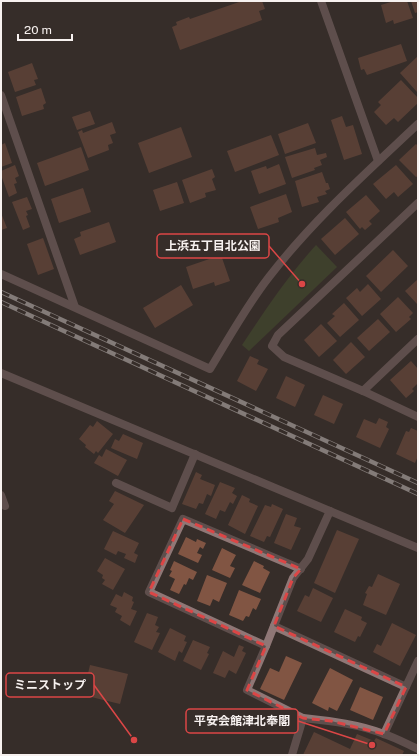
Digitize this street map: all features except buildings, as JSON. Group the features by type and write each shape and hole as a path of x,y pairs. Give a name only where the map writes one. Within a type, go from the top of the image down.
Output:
{"street":[{"path":"322,1 378,162"},
{"path":"1,95 75,307"},
{"path":"1,274 210,369 269,277 329,209 418,124"},
{"path":"418,203 278,335 272,346 284,357 363,391 418,417"},
{"path":"363,391 418,339"},
{"path":"1,373 418,548"},
{"path":"116,483 172,508 195,454"},
{"path":"1,495 5,506"},
{"path":"330,511 308,559 293,578 247,690 303,718 331,721 384,734 418,749"},
{"path":"266,646 149,592 183,519 301,569"},
{"path":"274,626 406,687"},
{"path":"384,734 418,661"},
{"path":"292,755 303,718"}],"highlighted area":[{"path":"183,519 301,569 293,578 274,626 406,687 384,734 331,721 303,718 247,690 266,646 149,592"}],"green space":[{"path":"316,245 337,267 249,351 242,345 286,281"}],"railway":[{"path":"1,292 418,483"},
{"path":"1,302 418,494"}],"place":[{"name":"上浜五丁目北公園","path":"302,284"},
{"name":"ミニストップ","path":"134,740"},
{"name":"平安会館津北奉閣","path":"372,745"}]}
